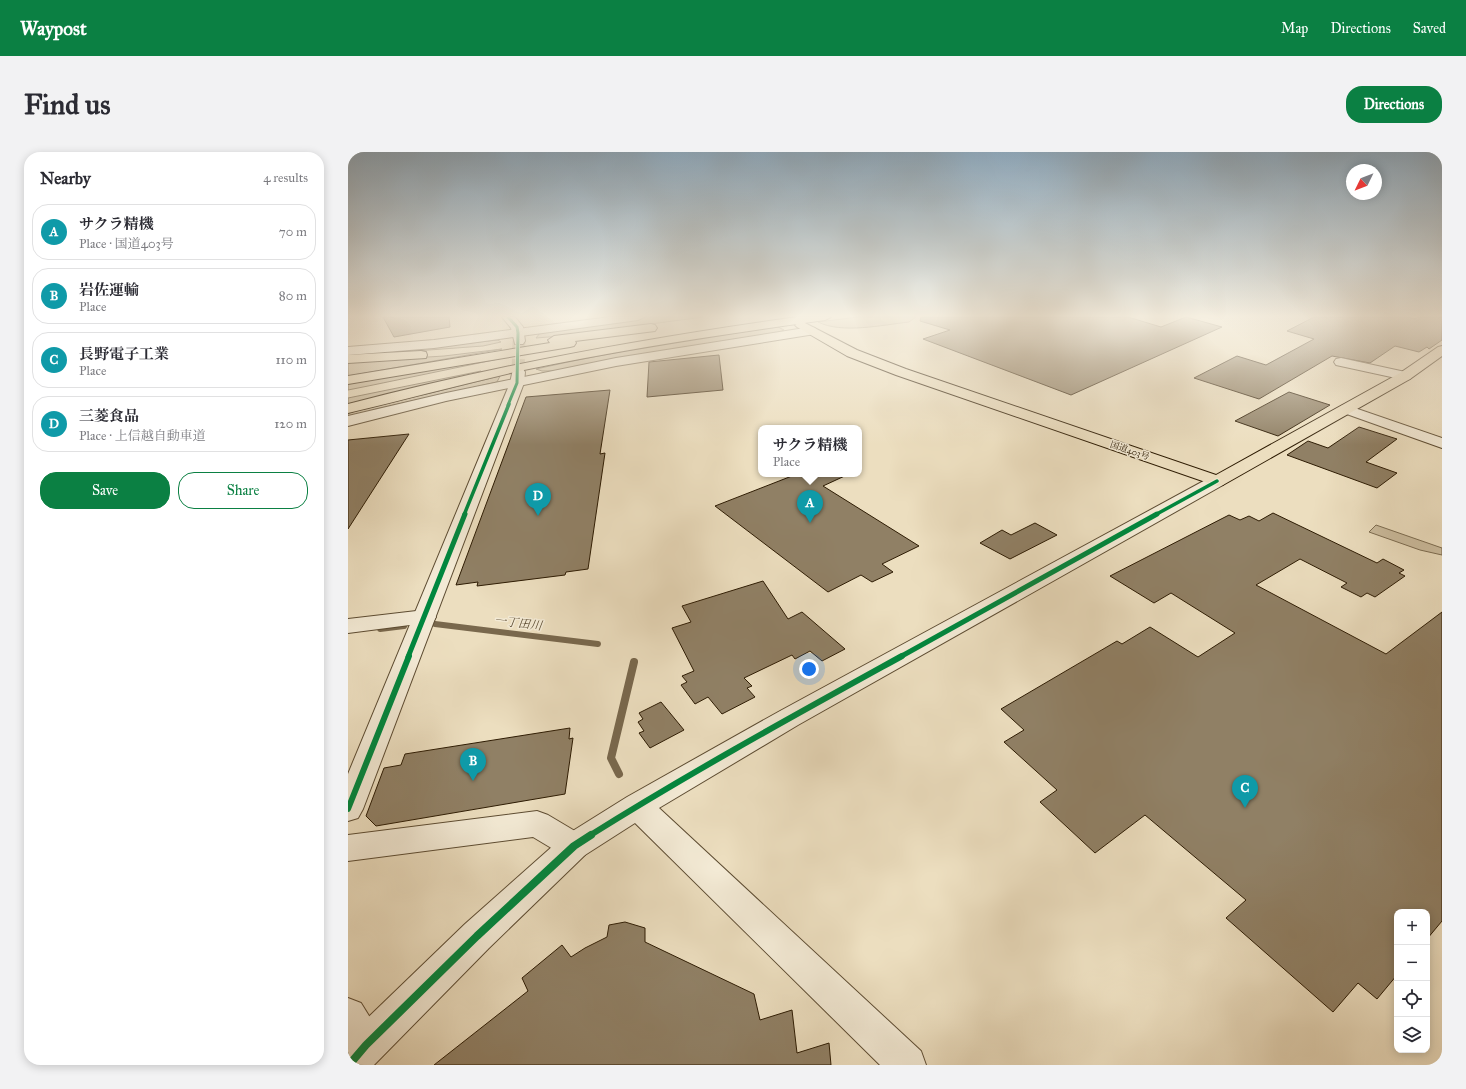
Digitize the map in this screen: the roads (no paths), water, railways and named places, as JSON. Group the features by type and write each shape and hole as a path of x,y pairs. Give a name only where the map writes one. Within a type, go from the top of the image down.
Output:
{"highway":[{"path":"348,380 468,360"},
{"path":"363,390 515,360"},
{"path":"348,409 486,374 557,360"},
{"name":"国道403号","path":"869,360 1217,481"},
{"path":"1217,481 1405,376 1428,360"}],"street":[{"path":"348,421 446,397 517,377 629,360"},
{"path":"1341,362 1405,376"},
{"path":"348,809 425,617 517,377"},
{"path":"1346,409 1442,443"},
{"path":"354,1042 477,936 574,846 637,806 789,718 1217,481"},
{"path":"348,626 425,617"},
{"path":"637,806 907,1065"},
{"path":"348,848 440,835 537,824 574,846"}],"waterway":[{"name":"一丁田川","path":"435,624 598,644"},
{"name":"一丁田川","path":"380,629 404,626"},
{"name":"一丁田川","path":"619,774 611,758 634,662"}],"tunnel":[{"path":"518,360 518,372"}],"place":[{"name":"三菱食品","path":"538,516"},
{"name":"サクラ精機","path":"810,523"},
{"name":"岩佐運輸","path":"473,781"},
{"name":"長野電子工業","path":"1245,808"}]}
